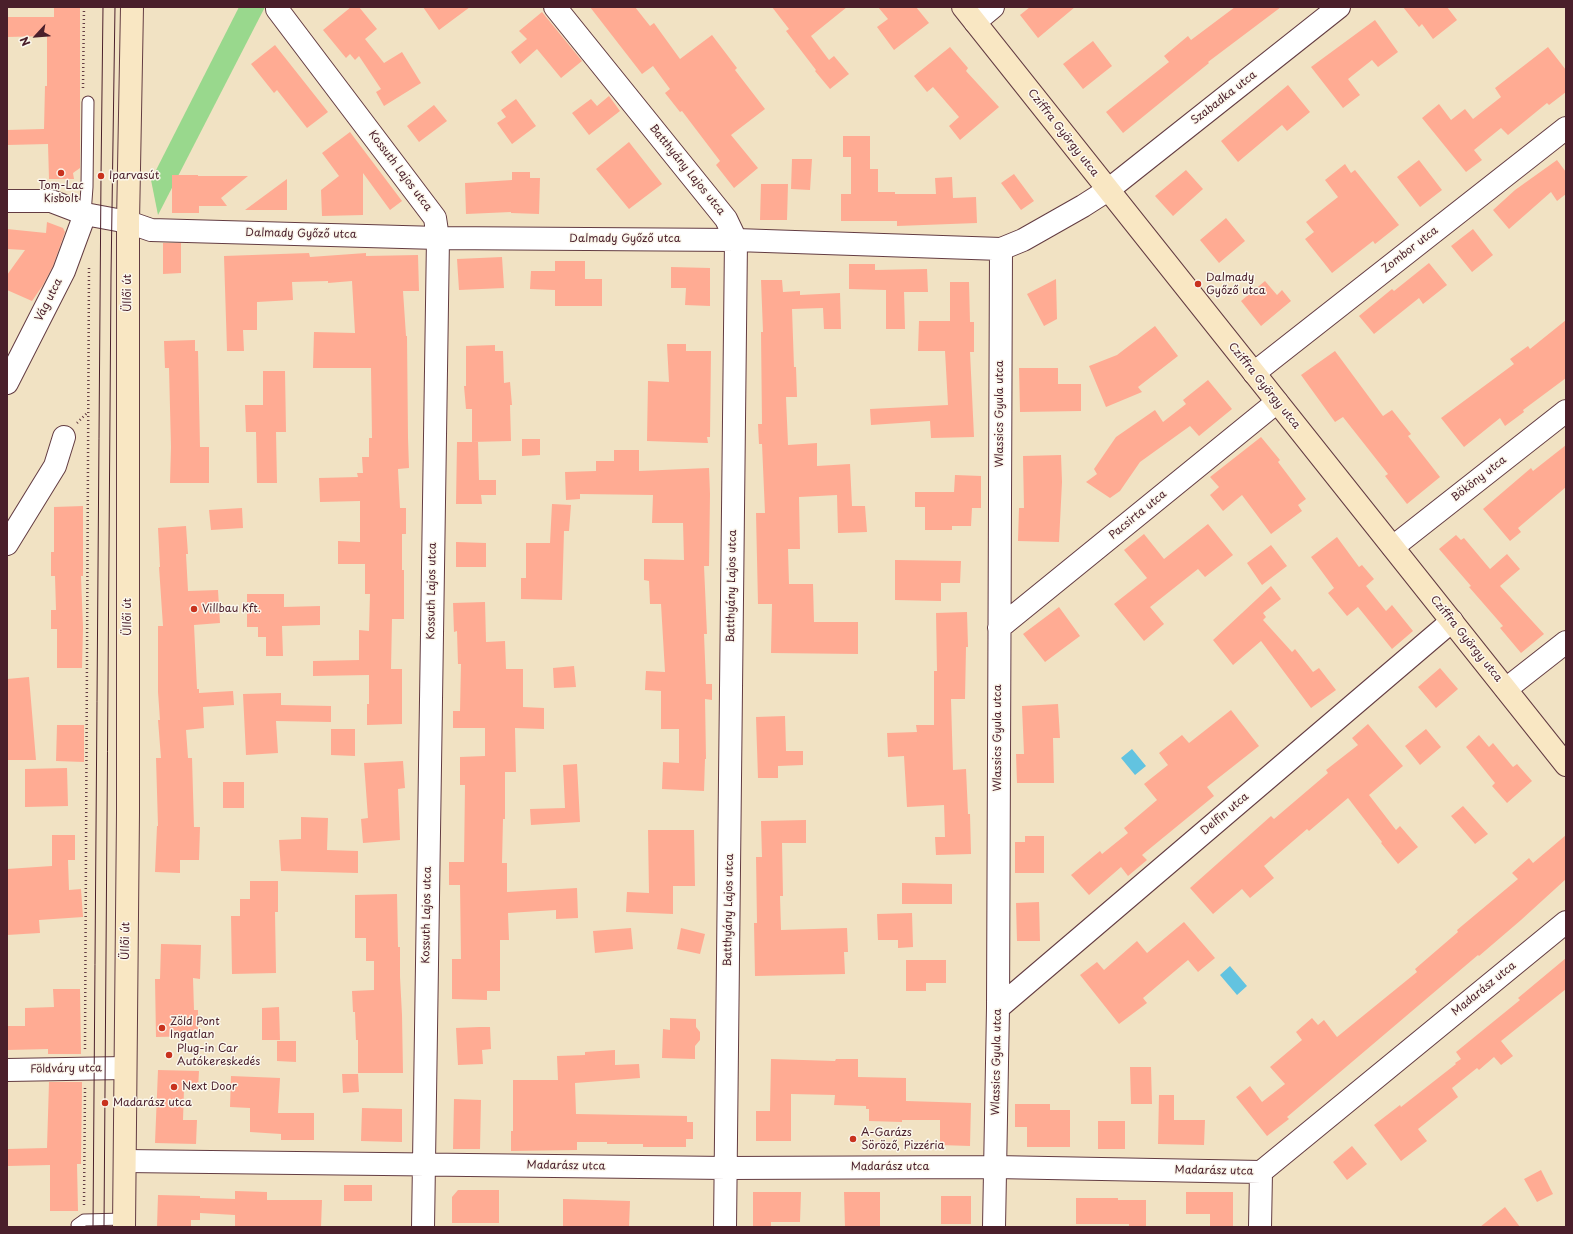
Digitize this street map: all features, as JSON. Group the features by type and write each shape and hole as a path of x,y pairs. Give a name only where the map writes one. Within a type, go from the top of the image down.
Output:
{"main road":[{"name":"Üllői út","path":"124,1223 128,788 128,222 132,7"},
{"name":"Cziffra György utca","path":"969,14 1566,765"}],"street":[{"name":"Batthyány Lajos utca","path":"555,7 726,219 736,240 726,1227"},
{"path":"969,14 993,7"},
{"name":"Szabadka utca","path":"1108,190 1339,7"},
{"name":"Kossuth Lajos utca","path":"276,9 435,218 438,238 423,1227"},
{"name":"Zombor utca","path":"1254,373 1566,128"},
{"name":"Dalmady Győző utca","path":"7,201 51,202 85,214 128,222 150,230 438,238 736,240 1001,249 1023,240 1108,190"},
{"name":"Vág utca","path":"7,383 64,271 85,214"},
{"name":"Wlassics Gyula utca","path":"994,1227 998,1008 1001,249"},
{"name":"Pacsirta utca","path":"999,628 1277,402"},
{"name":"Bököny utca","path":"1393,547 1566,411"},
{"path":"7,544 55,466 64,436"},
{"name":"Delfin utca","path":"998,1008 1452,621"},
{"path":"1506,689 1566,642"},
{"name":"Madarász utca","path":"125,1161 726,1168 995,1167 1261,1172 1566,922"},
{"name":"Földváry utca","path":"7,1070 85,1078 125,1068"},
{"path":"1260,1227 1261,1172"}],"lane":[{"path":"85,214 88,187 88,102"},
{"path":"79,1220 124,1223"}],"path":[{"path":"84,7 83,102 88,102"},
{"path":"79,1220 85,1078 89,261"}],"green space":[{"path":"239,7 265,7 158,215 151,180"}],"water":[{"path":"1132,749 1146,766 1135,775 1121,758"},
{"path":"1230,966 1247,986 1237,995 1220,975"}],"building":[{"path":"54,7 80,7 80,168 73,173 74,179 49,179 48,144 7,145 7,130 44,129 45,86 47,86 47,36 7,37 7,17 54,17"},
{"path":"351,7 359,7 377,29 365,39 384,63 402,52 421,83 384,106 376,92 381,89 359,56 355,60 350,54 346,58 323,30"},
{"path":"423,7 470,7 439,30"},
{"path":"590,7 635,7 650,26 654,23 680,59 712,35 737,68 735,70 765,109 731,135 758,168 734,188 716,165 720,161 682,111 680,112 665,93 670,89 653,66 642,74"},
{"path":"772,7 847,7 811,36 829,60 834,56 849,74 830,89 786,31 789,29"},
{"path":"878,7 916,7 929,23 894,50 877,27 888,19"},
{"path":"1030,7 1075,7 1038,38 1020,15"},
{"path":"1235,7 1281,7 1208,62 1209,63 1123,133 1106,112 1169,62 1164,56 1188,36 1191,40"},
{"path":"1403,7 1447,7 1457,20 1433,39 1422,24 1419,27"},
{"path":"542,12 582,61 561,78 537,49 520,64 511,52 527,39 519,31"},
{"path":"1375,20 1398,52 1378,67 1372,60 1348,79 1360,95 1343,108 1311,67"},
{"path":"1093,41 1112,66 1083,89 1063,64"},
{"path":"275,45 328,112 307,128 277,90 274,93 251,64"},
{"path":"950,47 968,68 966,71 999,107 960,140 949,126 959,117 933,87 927,92 914,76"},
{"path":"1548,47 1566,70 1566,92 1549,105 1547,103 1508,135 1501,128 1474,150 1482,160 1466,172 1422,118 1439,104 1451,120 1465,109 1473,119 1501,97 1495,88"},
{"path":"1288,85 1310,112 1287,131 1282,125 1238,162 1221,141"},
{"path":"609,96 620,111 589,135 572,113 591,99 597,106"},
{"path":"516,99 536,126 512,144 497,123 506,117 501,110"},
{"path":"434,105 447,121 419,142 407,126"},
{"path":"350,132 402,201 390,210 363,173 363,215 322,216 321,190 339,176 322,153"},
{"path":"843,136 870,136 870,169 878,169 878,192 895,192 895,194 936,194 935,178 952,177 953,198 976,197 977,223 897,226 897,221 841,221 841,194 851,194 851,157 843,157"},
{"path":"629,142 662,184 629,209 596,169"},
{"path":"792,159 812,159 810,190 791,189"},
{"path":"1419,160 1442,190 1420,207 1397,177"},
{"path":"1557,160 1566,172 1566,194 1557,201 1551,192 1509,229 1493,210 1515,190"},
{"path":"1345,164 1351,173 1355,170 1399,225 1375,244 1373,241 1332,273 1305,239 1314,232 1306,222 1338,197 1325,180"},
{"path":"1186,170 1203,189 1173,216 1155,196"},
{"path":"512,172 530,172 530,178 540,178 539,214 511,212 466,214 465,183 512,180"},
{"path":"1014,174 1034,201 1021,210 1001,183"},
{"path":"172,175 248,176 221,198 227,206 199,206 199,213 172,213"},
{"path":"287,179 287,210 245,210"},
{"path":"761,184 788,184 787,220 760,220"},
{"path":"1226,218 1245,241 1219,263 1200,240"},
{"path":"47,222 63,228 65,232 53,266 43,285 32,301 7,290 7,275 25,250 7,249 7,229 46,233"},
{"path":"1473,229 1493,255 1472,272 1451,246"},
{"path":"163,243 181,243 181,273 163,274"},
{"path":"309,253 310,257 366,253 366,256 418,255 419,291 403,291 407,336 409,468 398,469 400,508 406,508 406,534 402,534 404,619 392,619 391,669 402,669 402,724 367,725 369,675 313,676 313,661 359,660 359,630 369,631 370,594 365,594 365,564 338,564 338,541 360,542 360,501 320,502 319,478 358,477 357,473 363,473 362,457 369,457 369,438 372,438 371,368 313,368 314,332 355,333 352,281 328,283 328,281 292,282 293,300 257,302 257,330 243,330 244,351 227,351 224,256"},
{"path":"502,257 504,288 459,290 457,259"},
{"path":"555,261 585,261 585,279 602,279 602,306 555,306 555,290 530,289 531,271 555,271"},
{"path":"1429,263 1447,285 1423,304 1419,298 1374,334 1359,316 1392,289 1394,291"},
{"path":"849,264 875,264 875,270 927,269 928,292 904,292 905,329 886,329 886,290 849,289"},
{"path":"671,267 710,268 710,306 685,305 686,288 671,288"},
{"path":"1056,279 1057,319 1044,326 1027,294"},
{"path":"761,280 782,280 783,292 800,291 800,295 840,293 841,329 824,329 823,308 792,309 794,367 796,367 797,397 786,397 788,445 817,443 817,466 850,464 852,506 865,506 867,532 838,533 837,495 799,497 800,549 788,549 789,584 813,584 814,622 858,622 858,654 771,653 772,604 758,604 756,513 765,513 762,444 759,444 758,424 762,424 761,332 763,332"},
{"path":"1265,281 1277,295 1282,290 1291,301 1261,326 1241,301"},
{"path":"950,282 969,282 970,322 974,322 974,352 970,352 974,437 931,438 930,421 871,425 870,409 948,405 945,351 918,351 919,321 950,321"},
{"path":"1566,320 1566,378 1523,410 1524,412 1505,426 1500,418 1464,447 1441,418 1514,364 1510,359 1528,346 1530,349"},
{"path":"1155,326 1178,356 1138,387 1142,392 1106,407 1089,366 1117,355"},
{"path":"195,340 195,351 198,351 200,447 209,447 209,483 170,483 171,447 169,368 165,368 164,341"},
{"path":"667,344 686,344 686,351 711,351 710,437 707,437 708,443 647,441 648,381 669,382"},
{"path":"495,345 495,351 503,351 504,383 510,382 512,405 510,405 511,441 472,442 472,409 466,409 464,386 466,386 466,346"},
{"path":"1335,351 1383,416 1392,410 1411,434 1408,436 1440,477 1407,504 1385,476 1388,474 1343,417 1335,422 1301,375"},
{"path":"1019,368 1058,368 1058,384 1081,384 1081,411 1020,412"},
{"path":"263,371 285,371 286,432 276,432 277,483 257,483 256,432 246,432 245,405 263,405"},
{"path":"1208,380 1232,409 1199,436 1190,426 1140,462 1120,491 1110,498 1086,482 1097,474 1094,469 1116,437 1155,410 1163,422 1186,404 1183,400"},
{"path":"1261,437 1280,460 1278,462 1306,499 1298,505 1302,511 1271,534 1242,495 1223,511 1210,495 1219,487 1210,477"},
{"path":"522,439 540,439 540,455 522,456"},
{"path":"457,442 478,442 479,480 496,480 496,495 481,495 482,504 456,504"},
{"path":"1566,445 1566,487 1518,528 1521,532 1510,541 1483,509 1531,468 1533,471"},
{"path":"614,450 639,450 639,471 709,468 709,566 704,566 707,634 704,634 706,684 712,684 712,700 705,699 706,759 704,791 662,789 663,762 679,763 679,729 661,729 661,691 645,690 646,671 665,672 661,604 650,604 649,581 644,580 644,559 684,560 683,523 652,523 653,495 580,494 580,499 566,500 565,472 596,471 596,461 614,461"},
{"path":"1061,455 1062,482 1059,542 1018,541 1019,508 1024,508 1023,456"},
{"path":"955,475 981,476 981,508 972,508 971,526 952,526 952,530 925,530 925,507 915,507 915,492 954,492"},
{"path":"552,504 571,505 569,531 564,531 562,600 521,599 521,578 526,578 526,543 550,543"},
{"path":"83,506 83,576 81,576 83,628 82,668 57,668 57,629 51,629 51,610 56,610 55,576 51,576 51,552 54,552 54,507"},
{"path":"242,508 243,528 211,530 209,510"},
{"path":"1208,524 1233,555 1205,577 1198,569 1150,607 1164,624 1144,641 1114,604 1147,578 1124,550 1144,534 1164,559"},
{"path":"186,526 188,591 218,590 220,623 194,625 197,689 199,689 199,693 233,691 234,705 203,707 204,728 186,730 188,758 192,758 194,827 200,827 199,860 180,860 180,873 155,872 158,826 156,758 161,758 158,720 160,720 158,692 158,626 163,626 158,528"},
{"path":"1456,535 1461,540 1464,538 1490,569 1507,554 1520,569 1500,586 1544,634 1521,653 1500,628 1503,626 1469,587 1471,586 1439,549"},
{"path":"1337,537 1359,567 1362,565 1374,579 1366,586 1386,611 1392,605 1413,631 1392,649 1358,607 1347,616 1328,593 1334,588 1311,557"},
{"path":"456,542 486,543 486,567 456,567"},
{"path":"1271,545 1287,566 1262,585 1247,563"},
{"path":"895,560 961,561 960,583 941,583 941,601 895,600"},
{"path":"1271,586 1281,599 1263,613 1266,617 1263,620 1292,652 1295,649 1313,672 1319,668 1336,690 1311,708 1261,641 1233,665 1213,640"},
{"path":"247,594 284,594 284,607 320,606 320,625 282,626 283,656 266,656 266,637 258,637 258,627 247,627"},
{"path":"485,602 486,642 505,641 506,669 523,669 523,707 544,708 544,729 515,728 516,772 505,772 505,819 503,819 502,863 507,863 507,892 577,888 578,918 556,919 556,910 508,913 509,940 500,940 500,991 487,991 487,1000 452,999 452,959 461,959 460,885 449,885 449,862 464,862 465,785 460,785 460,757 485,756 485,728 453,728 453,711 460,711 461,664 458,664 457,631 454,632 453,603"},
{"path":"1059,607 1080,636 1045,662 1023,634"},
{"path":"967,612 968,647 966,647 965,699 951,699 953,770 966,769 968,814 970,814 971,854 936,855 935,837 945,837 944,805 907,807 904,756 888,757 887,733 917,732 916,725 934,725 934,671 937,671 936,613"},
{"path":"574,666 576,687 554,688 553,668"},
{"path":"1440,668 1458,689 1436,708 1418,687"},
{"path":"29,677 36,760 7,760 7,679"},
{"path":"281,693 281,705 331,706 331,722 276,721 278,753 246,755 243,694"},
{"path":"1058,704 1060,738 1053,738 1054,783 1017,783 1016,754 1024,754 1022,706"},
{"path":"1231,710 1259,746 1207,787 1214,796 1142,855 1147,860 1128,876 1121,867 1089,895 1071,875 1100,851 1102,854 1128,833 1124,828 1157,800 1144,784 1168,765 1159,753 1182,735 1189,743"},
{"path":"785,716 786,751 803,751 803,765 778,766 778,778 758,778 756,717"},
{"path":"1368,724 1403,766 1369,795 1396,830 1400,826 1418,847 1398,864 1348,798 1309,831 1307,829 1264,866 1274,878 1250,898 1242,889 1213,914 1190,888 1271,816 1274,819 1328,773 1326,770 1358,745 1352,738"},
{"path":"57,725 84,725 84,762 56,761"},
{"path":"331,729 355,729 355,756 331,755"},
{"path":"1426,729 1441,747 1420,765 1405,746"},
{"path":"1479,735 1489,747 1493,743 1513,767 1517,764 1532,781 1507,803 1492,786 1495,783 1466,747"},
{"path":"403,761 405,788 398,789 400,840 363,843 361,819 368,818 364,763"},
{"path":"577,764 580,822 531,825 530,809 565,808 563,765"},
{"path":"67,768 68,806 25,807 25,769"},
{"path":"223,782 244,782 244,808 223,808"},
{"path":"1463,806 1488,834 1475,844 1451,816"},
{"path":"301,817 328,818 327,850 358,851 358,873 281,871 279,840 301,839"},
{"path":"806,820 806,843 782,843 783,896 780,896 781,930 847,928 848,952 844,952 845,974 755,976 754,923 757,923 756,857 762,857 761,821"},
{"path":"648,830 694,830 695,886 673,886 673,914 626,912 627,892 649,893"},
{"path":"52,835 75,835 75,860 68,860 69,890 81,889 83,917 39,920 40,933 7,935 7,869 52,866"},
{"path":"1566,835 1566,879 1521,920 1287,1117 1289,1119 1267,1136 1236,1097 1250,1086 1262,1102 1285,1084 1270,1067 1302,1040 1296,1032 1312,1018 1318,1025 1324,1020 1337,1037 1417,972 1415,969 1458,932 1457,930 1518,879 1512,873 1529,858 1533,863"},
{"path":"1025,836 1044,836 1044,873 1015,873 1015,842 1025,842"},
{"path":"250,881 278,881 278,912 275,912 276,973 232,974 231,916 240,916 240,899 250,899"},
{"path":"902,883 952,884 952,904 902,904"},
{"path":"397,894 398,947 400,947 403,1073 358,1073 358,1040 356,1040 355,1012 353,1012 352,991 374,990 374,961 366,961 366,938 355,938 355,895"},
{"path":"1039,902 1040,941 1017,941 1016,903"},
{"path":"912,913 913,947 898,948 898,940 878,940 877,914"},
{"path":"1184,922 1215,958 1198,972 1188,960 1143,998 1147,1003 1119,1024 1080,975 1097,962 1104,970 1137,941 1147,953"},
{"path":"631,928 633,949 595,953 593,931"},
{"path":"681,928 705,934 700,954 677,949"},
{"path":"161,944 201,945 200,979 193,978 194,1010 198,1010 198,1036 156,1037 155,979 160,979"},
{"path":"1566,958 1566,989 1501,1041 1513,1056 1501,1065 1494,1057 1479,1070 1477,1068 1452,1088 1458,1097 1418,1129 1427,1141 1401,1161 1374,1125 1400,1105 1401,1107 1456,1064 1455,1063 1461,1059 1456,1052 1520,1000 1518,998"},
{"path":"906,960 946,960 946,983 926,983 926,991 906,991"},
{"path":"53,989 80,989 81,1054 48,1054 48,1049 7,1050 7,1026 25,1026 25,1008 54,1007"},
{"path":"279,1007 280,1040 262,1040 262,1008"},
{"path":"670,1018 696,1019 696,1027 700,1032 700,1040 695,1046 695,1059 662,1058 663,1029 670,1030"},
{"path":"490,1027 491,1049 482,1050 483,1064 458,1065 456,1028"},
{"path":"277,1041 296,1041 296,1062 277,1061"},
{"path":"615,1050 615,1065 639,1064 640,1078 575,1083 576,1114 687,1116 687,1122 693,1122 693,1139 686,1139 686,1147 643,1147 643,1144 577,1142 577,1150 511,1151 511,1131 513,1131 513,1080 558,1080 557,1056 585,1055 585,1052"},
{"path":"771,1059 835,1061 836,1059 858,1059 858,1077 906,1078 906,1101 971,1103 970,1146 940,1145 940,1120 902,1120 902,1122 869,1121 869,1109 866,1109 866,1106 834,1105 835,1095 791,1094 791,1141 756,1141 756,1111 770,1111"},
{"path":"1130,1067 1151,1067 1152,1104 1131,1104"},
{"path":"158,1070 199,1071 198,1089 184,1089 183,1120 197,1120 196,1144 155,1143"},
{"path":"342,1074 358,1074 359,1092 343,1093"},
{"path":"231,1076 280,1078 278,1113 314,1113 314,1140 281,1140 281,1134 250,1132 250,1108 230,1107"},
{"path":"49,1082 82,1082 81,1164 77,1164 78,1211 50,1211 50,1165 8,1166 8,1149 47,1148"},
{"path":"1159,1095 1174,1095 1174,1120 1205,1120 1204,1145 1158,1144"},
{"path":"454,1099 481,1100 480,1149 453,1149"},
{"path":"1015,1104 1050,1104 1050,1110 1070,1110 1070,1147 1027,1147 1027,1127 1015,1127"},
{"path":"362,1108 402,1109 402,1142 361,1141"},
{"path":"1098,1121 1125,1121 1125,1149 1098,1149"},
{"path":"1352,1146 1367,1164 1347,1180 1333,1162"},
{"path":"1541,1170 1553,1194 1537,1202 1524,1179"},
{"path":"344,1185 372,1185 372,1201 344,1201"},
{"path":"458,1190 499,1190 499,1223 452,1223 452,1197"},
{"path":"235,1191 267,1192 267,1200 322,1200 321,1227 235,1226 235,1215 200,1213 200,1220 191,1220 191,1227 157,1227 158,1195 235,1199"},
{"path":"753,1192 801,1192 800,1222 771,1222 771,1227 753,1227"},
{"path":"844,1192 880,1192 880,1227 845,1227"},
{"path":"1186,1192 1233,1192 1233,1227 1210,1227 1210,1214 1186,1214"},
{"path":"941,1196 971,1196 971,1224 941,1224"},
{"path":"1076,1198 1146,1200 1146,1227 1129,1227 1129,1224 1076,1224"},
{"path":"563,1199 630,1201 629,1227 563,1227"},
{"path":"1505,1207 1520,1227 1480,1227"}],"tram line":[{"path":"93,1227 103,7"},
{"path":"104,1227 111,276 115,7"}],"place":[{"name":"Tom-Lac Kisbolt","path":"61,173"},
{"name":"Iparvasút","path":"101,176"},
{"name":"Dalmady Győző utca","path":"1198,284"},
{"name":"Villbau Kft.","path":"194,609"},
{"name":"Zöld Pont Ingatlan","path":"162,1028"},
{"name":"Plug-in Car Autókereskedés","path":"169,1055"},
{"name":"Next Door","path":"174,1087"},
{"name":"Madarász utca","path":"105,1103"},
{"name":"A-Garázs Söröző, Pizzéria","path":"853,1139"}]}
